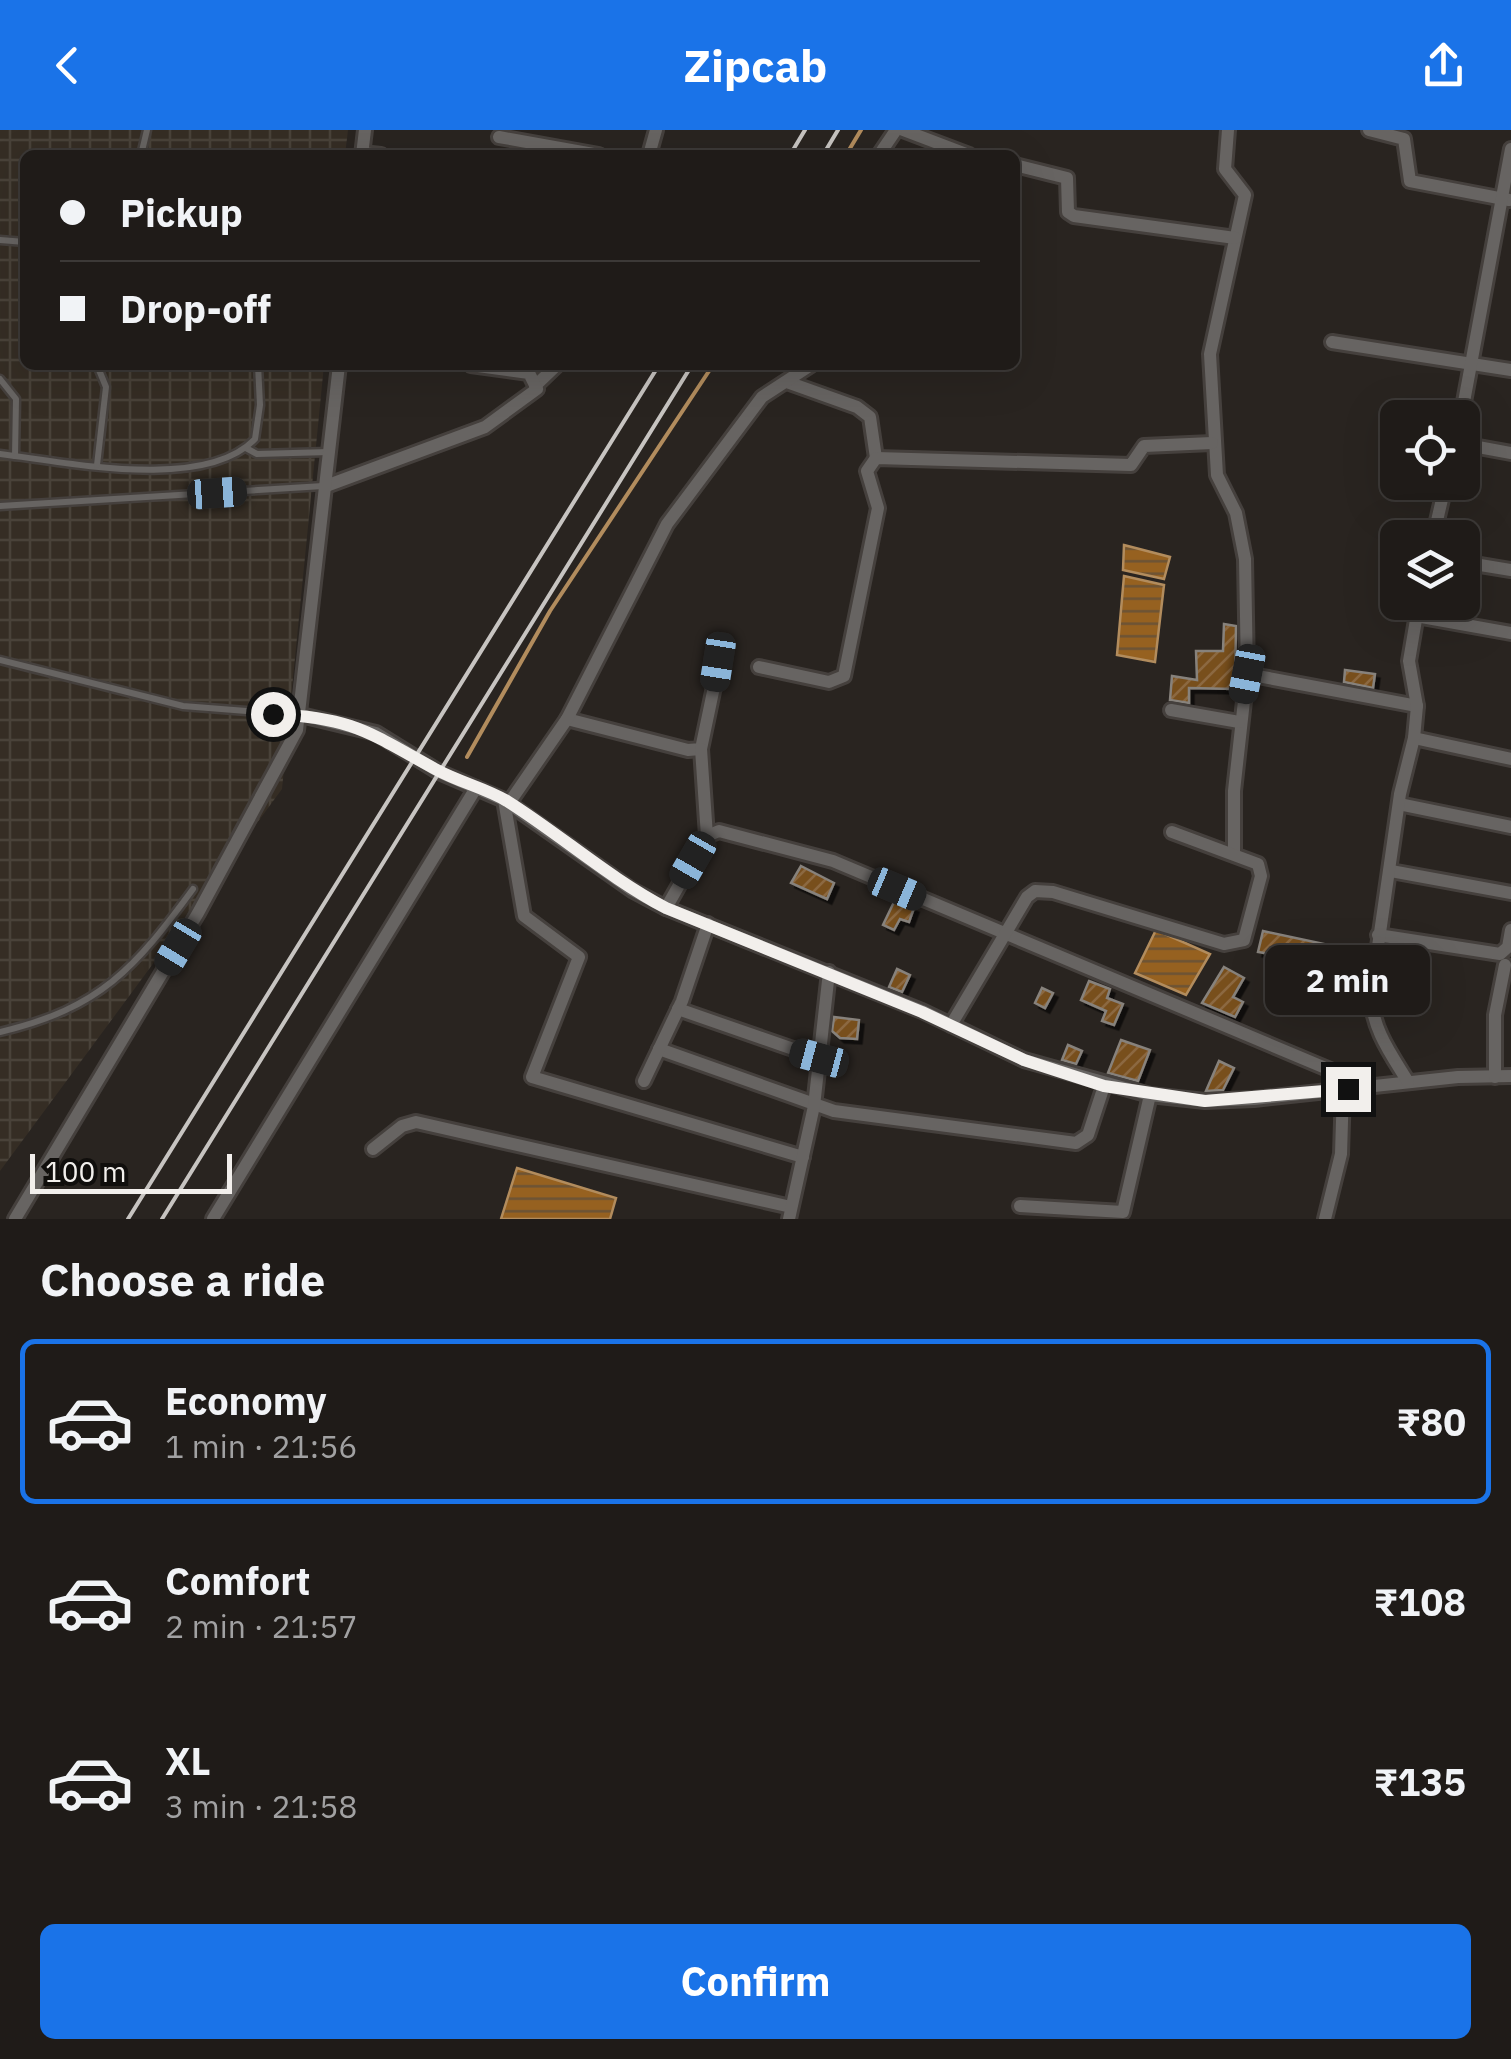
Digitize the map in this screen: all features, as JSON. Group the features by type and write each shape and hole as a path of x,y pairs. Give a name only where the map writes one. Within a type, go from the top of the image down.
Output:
{"street":[{"path":"883,150 900,130 955,150"},
{"path":"1228,130 1225,169 1245,195 1210,354 1212,443 1221,488 1241,531 1247,674 1239,722 1234,851"},
{"path":"1369,130 1404,139 1410,181 1507,200"},
{"path":"499,134 575,150"},
{"path":"1465,400 1507,200 1511,149"},
{"path":"1020,166 1067,178 1068,212 1074,216 1234,238"},
{"path":"1332,342 1511,370"},
{"path":"15,1219 198,913 301,716 338,370"},
{"path":"507,370 529,373 535,386"},
{"path":"326,486 485,427 552,370"},
{"path":"803,1157 532,1077 579,957 524,916 506,801 567,719 667,524 762,396 804,370"},
{"path":"759,667 829,682 844,676 878,508 867,471 876,458 870,417 857,407 787,382"},
{"path":"876,458 1131,465 1144,446 1212,443"},
{"path":"1480,447 1511,453"},
{"path":"1480,565 1511,570"},
{"path":"1408,1082 1372,1016 1378,935 1414,738 1417,706 1409,661 1416,620"},
{"path":"1461,620 1511,633"},
{"path":"666,908 707,836 701,749 718,662"},
{"path":"1247,674 1417,706"},
{"path":"1171,710 1239,722"},
{"path":"301,716 376,733 440,772 506,801 632,890 666,908 828,972 1024,1060 1104,1086 1150,1096 1205,1101 1511,1076"},
{"path":"567,719 688,750 701,749"},
{"path":"1414,738 1511,759"},
{"path":"213,1219 476,788"},
{"path":"1399,804 1511,827"},
{"path":"707,836 719,831 833,861 1370,1087"},
{"path":"951,1025 1027,896 1042,891 1235,944 1248,931 1261,876 1253,859 1172,832"},
{"path":"1391,871 1511,893"},
{"path":"644,1081 678,1009 708,924"},
{"path":"1495,1076 1495,1015 1511,930"},
{"path":"1378,935 1505,964"},
{"path":"374,1148 402,1126 416,1122 790,1213 814,1106 828,972"},
{"path":"678,1009 819,1058"},
{"path":"659,1049 814,1106 912,1124 1076,1142 1088,1135 1104,1086"},
{"path":"1318,1065 1318,1092"},
{"path":"1324,1219 1342,1154 1343,1090"},
{"path":"1020,1206 1123,1212 1150,1096"}],"lane":[{"path":"97,466 106,388 100,370"},
{"path":"0,454 97,466 178,468 246,448 258,426 258,370"},
{"path":"0,380 16,398 15,456"},
{"path":"246,448 256,454 330,452"},
{"path":"0,506 326,486"},
{"path":"0,660 183,706 301,716"},
{"path":"0,1032 52,1014 128,972 193,889"}],"shaded area":[{"path":"0,130 348,130 346,150 20,150 20,370 324,370 282,789 0,1171"},
{"path":"1124,545 1170,557 1164,579 1123,570"},
{"path":"1124,576 1164,585 1155,662 1117,655"},
{"path":"1156,930 1210,954 1186,995 1135,973"},
{"path":"517,1168 616,1198 610,1219 501,1219"}],"building":[{"path":"1224,624 1236,626 1235,689 1189,688 1189,703 1170,700 1172,676 1197,680 1196,651 1223,651"},
{"path":"1345,670 1375,674 1373,688 1344,682"},
{"path":"801,866 834,883 827,899 791,883"},
{"path":"894,902 914,908 909,922 900,919 894,930 883,925"},
{"path":"1263,931 1352,950 1350,967 1258,952"},
{"path":"1224,967 1244,978 1233,997 1243,1002 1235,1017 1202,1003"},
{"path":"897,969 910,975 902,992 889,987"},
{"path":"1089,981 1110,989 1107,998 1123,1004 1114,1025 1102,1021 1106,1011 1081,1000"},
{"path":"1042,988 1053,993 1045,1008 1035,1003"},
{"path":"834,1017 859,1020 857,1039 840,1038 832,1031"},
{"path":"1121,1040 1150,1050 1138,1081 1108,1073"},
{"path":"1068,1045 1082,1051 1076,1064 1062,1060"},
{"path":"1219,1061 1234,1068 1223,1090 1206,1091"}],"waterway":[{"path":"849,150 861,130"},
{"path":"467,757 550,611 710,370"}],"railway":[{"path":"793,150 805,130"},
{"path":"826,150 838,130"},
{"path":"128,1219 656,370"},
{"path":"162,1219 689,370"}],"route":[{"path":"273,714 335,720 376,733 440,772 504,800 632,890 666,908 922,1012 1024,1060 1104,1086 1150,1096 1205,1101 1348,1089"}]}
